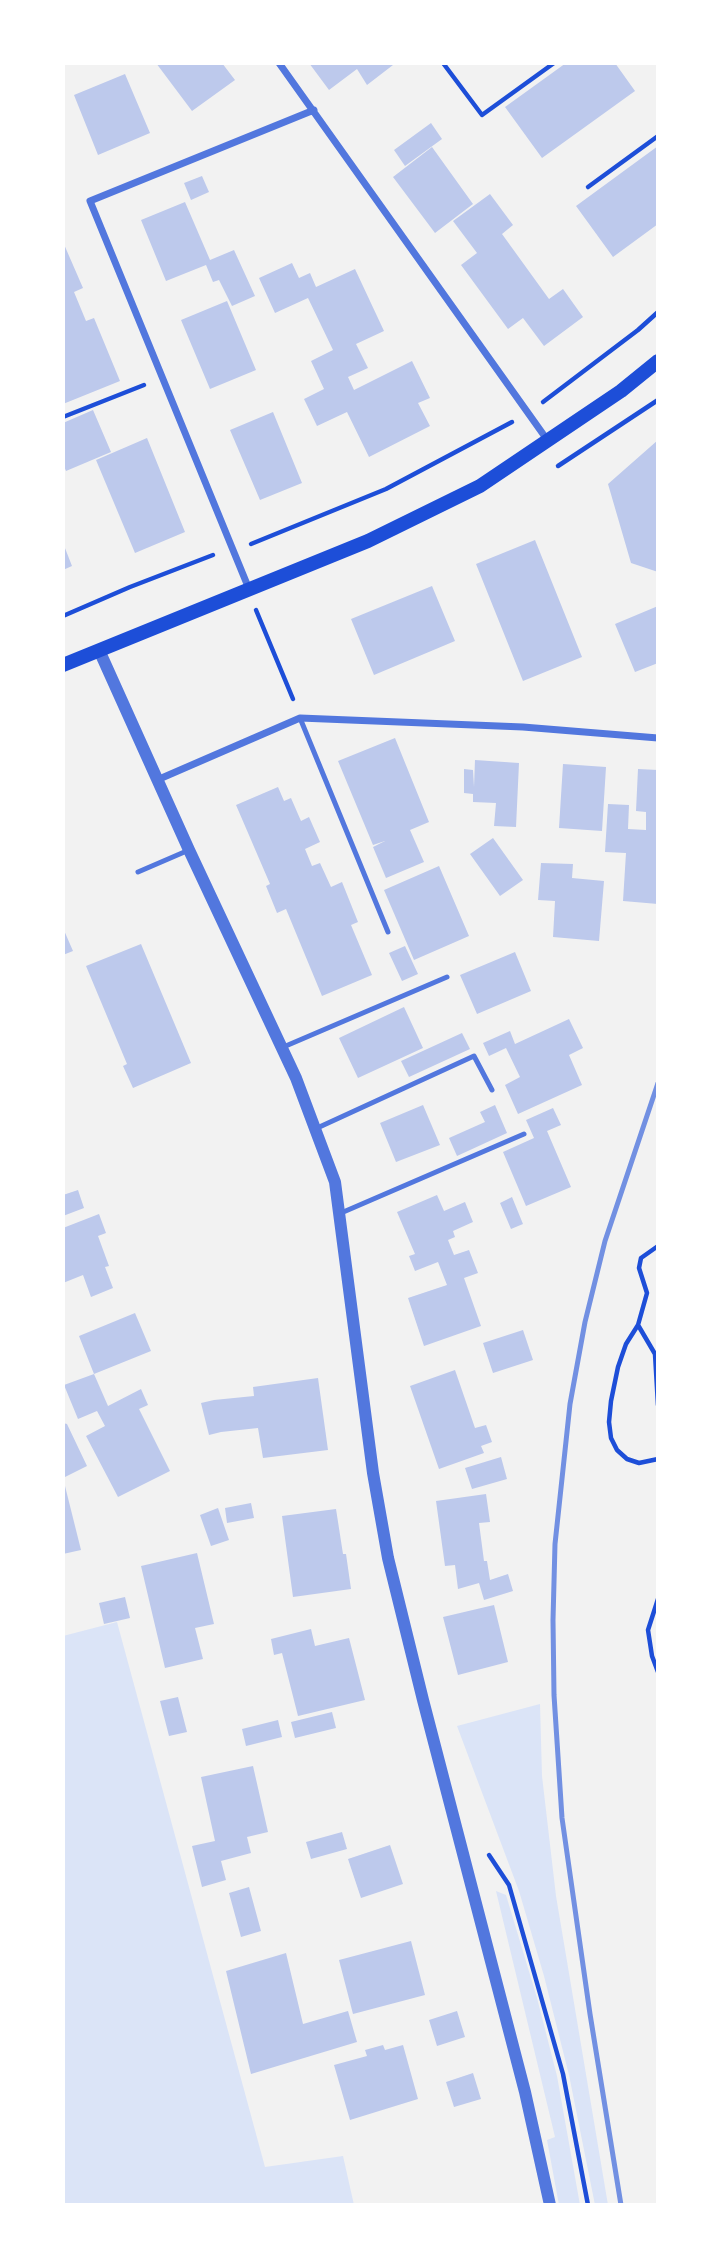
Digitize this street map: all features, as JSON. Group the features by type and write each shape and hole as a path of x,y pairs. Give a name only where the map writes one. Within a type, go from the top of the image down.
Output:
{"main road":[{"path":"63,665 368,541 480,486 621,391 658,361"}],"street":[{"path":"279,63 548,442"},
{"path":"250,589 90,201 314,110"},
{"path":"99,650 296,1078 335,1182 373,1473 388,1559 525,2092 550,2205"},
{"path":"157,780 300,718 523,727 658,738"}],"lane":[{"path":"300,718 388,932"},
{"path":"138,872 189,850"},
{"path":"281,1048 447,977"},
{"path":"315,1129 474,1056 492,1090"},
{"path":"339,1214 524,1134"}],"path":[{"path":"443,63 482,115 554,63"},
{"path":"588,187 658,135"},
{"path":"63,616 207,556 234,551 386,489 528,414 658,312"},
{"path":"63,417 162,378"},
{"path":"250,589 255,608 300,718"},
{"path":"658,1246 641,1258 639,1268 647,1293 638,1325 626,1344 618,1367 609,1422 611,1438 617,1450 627,1459 639,1463 658,1459"},
{"path":"638,1325 655,1354 658,1405"},
{"path":"658,1599 648,1630 652,1656 658,1672"},
{"path":"486,1851 509,1885 513,1897 563,2074 588,2205"}],"shaded area":[{"path":"117,1622 265,2167 343,2156 354,2205 63,2205 63,1636"},
{"path":"540,1704 542,1776 556,1896 608,2205 595,2205 569,2075 544,1976 519,1891 457,1726"},
{"path":"496,1891 506,1895 537,1998 557,2076 580,2205 559,2205 547,2140 555,2137"}],"building":[{"path":"156,63 222,63 235,80 192,111"},
{"path":"309,63 393,65 367,85 357,69 329,90"},
{"path":"566,63 615,63 635,91 542,158 505,107"},
{"path":"125,74 150,133 98,155 74,95"},
{"path":"431,123 442,139 405,166 394,150"},
{"path":"658,146 658,224 613,257 576,206"},
{"path":"432,147 473,204 435,233 393,177"},
{"path":"202,176 209,192 191,200 184,183"},
{"path":"490,194 513,225 502,234 549,299 563,289 583,317 544,346 523,318 508,329 461,265 477,253 453,221"},
{"path":"185,202 210,260 234,250 255,296 232,306 219,280 213,282 206,265 166,281 141,220"},
{"path":"63,242 83,288 74,292 86,321 94,318 120,381 63,404"},
{"path":"292,263 299,278 310,273 316,287 355,269 384,331 356,344 368,368 348,377 354,390 412,361 430,398 418,403 430,426 369,457 347,412 317,426 304,399 324,389 311,361 333,350 308,298 275,313 259,278"},
{"path":"227,301 256,370 210,389 181,320"},
{"path":"93,410 111,452 66,471 63,464 63,423"},
{"path":"273,412 302,483 260,500 230,430"},
{"path":"147,438 185,532 135,553 96,460"},
{"path":"658,440 658,572 631,563 608,484"},
{"path":"535,540 582,657 523,681 476,564"},
{"path":"63,543 72,566 63,570"},
{"path":"432,586 455,641 374,675 351,619"},
{"path":"658,606 658,663 635,672 615,624"},
{"path":"395,738 429,822 410,830 424,862 386,878 373,847 385,841 373,845 338,761"},
{"path":"475,760 519,763 516,827 494,826 496,803 473,802 473,794 464,793 464,769 473,770 474,787"},
{"path":"563,764 606,767 602,831 559,828"},
{"path":"638,769 658,770 658,904 623,901 626,853 605,852 608,804 629,805 628,829 646,830 646,812 636,811"},
{"path":"278,787 284,801 291,798 301,821 309,817 320,842 305,849 312,866 320,863 331,887 342,882 358,922 351,925 372,975 322,996 286,909 277,913 266,886 270,884 236,805"},
{"path":"493,838 523,880 500,896 470,854"},
{"path":"541,863 573,864 572,878 604,881 599,941 553,937 555,901 538,900"},
{"path":"439,866 469,936 414,960 384,890"},
{"path":"63,928 73,951 63,955"},
{"path":"141,944 191,1063 133,1088 123,1066 127,1064 86,966"},
{"path":"405,946 418,974 402,981 389,953"},
{"path":"515,952 531,991 477,1014 460,975"},
{"path":"404,1007 423,1048 358,1078 339,1038"},
{"path":"569,1019 583,1048 569,1055 582,1085 518,1114 505,1085 520,1077 506,1048 489,1056 483,1043 510,1031 515,1044"},
{"path":"462,1033 470,1049 409,1077 401,1061"},
{"path":"423,1105 440,1145 396,1162 380,1123"},
{"path":"495,1105 507,1133 457,1156 449,1138 485,1122 480,1112"},
{"path":"553,1108 561,1125 547,1131 571,1187 526,1206 503,1152 534,1138 526,1120"},
{"path":"78,1190 84,1208 63,1216 63,1195"},
{"path":"437,1195 444,1211 465,1202 473,1222 453,1231 455,1237 448,1240 454,1255 469,1250 478,1273 464,1278 481,1326 424,1346 408,1298 447,1285 438,1262 415,1271 409,1256 415,1254 397,1212"},
{"path":"512,1197 523,1224 511,1229 500,1203"},
{"path":"99,1214 106,1233 98,1236 109,1266 105,1267 113,1288 91,1297 83,1275 63,1283 63,1228"},
{"path":"135,1313 151,1351 94,1374 79,1336"},
{"path":"523,1330 533,1360 493,1373 483,1343"},
{"path":"455,1370 475,1428 486,1425 492,1442 481,1446 484,1453 439,1469 410,1386"},
{"path":"94,1374 108,1406 141,1389 148,1405 139,1409 170,1471 118,1497 86,1436 105,1426 97,1411 78,1419 64,1385"},
{"path":"318,1378 328,1450 263,1458 258,1428 209,1435 201,1403 254,1396 253,1387"},
{"path":"63,1423 67,1424 87,1466 63,1478"},
{"path":"501,1457 507,1479 472,1489 465,1468"},
{"path":"63,1478 81,1550 63,1554"},
{"path":"486,1494 490,1522 479,1523 484,1561 487,1561 490,1580 508,1574 513,1591 484,1600 479,1583 458,1589 455,1565 445,1566 436,1501"},
{"path":"251,1503 254,1518 227,1523 225,1508"},
{"path":"218,1508 229,1540 211,1546 200,1515"},
{"path":"336,1509 351,1589 293,1597 282,1516"},
{"path":"197,1553 214,1624 195,1628 203,1659 165,1668 141,1566"},
{"path":"125,1597 130,1618 104,1624 99,1603"},
{"path":"494,1605 508,1662 458,1675 443,1617"},
{"path":"311,1629 315,1646 349,1638 365,1700 298,1716 282,1653 274,1655 271,1639"},
{"path":"178,1697 187,1732 169,1736 160,1701"},
{"path":"332,1712 336,1728 295,1738 291,1722"},
{"path":"278,1720 282,1737 246,1746 242,1729"},
{"path":"253,1766 268,1832 247,1837 251,1853 221,1861 226,1880 202,1887 192,1846 215,1841 201,1777"},
{"path":"342,1832 347,1849 311,1859 306,1842"},
{"path":"390,1845 403,1884 361,1898 348,1859"},
{"path":"249,1887 261,1931 241,1937 229,1893"},
{"path":"411,1941 425,1995 353,2014 339,1960"},
{"path":"286,1953 303,2024 348,2011 357,2042 251,2074 226,1971"},
{"path":"457,2011 465,2037 437,2046 429,2020"},
{"path":"383,2045 385,2050 403,2045 418,2099 350,2120 334,2065 367,2056 365,2050"},
{"path":"473,2073 481,2099 454,2107 446,2082"}],"railway":[{"path":"621,2205 562,1818 554,1695 555,1544 570,1404 585,1322 605,1241 658,1083"}]}
